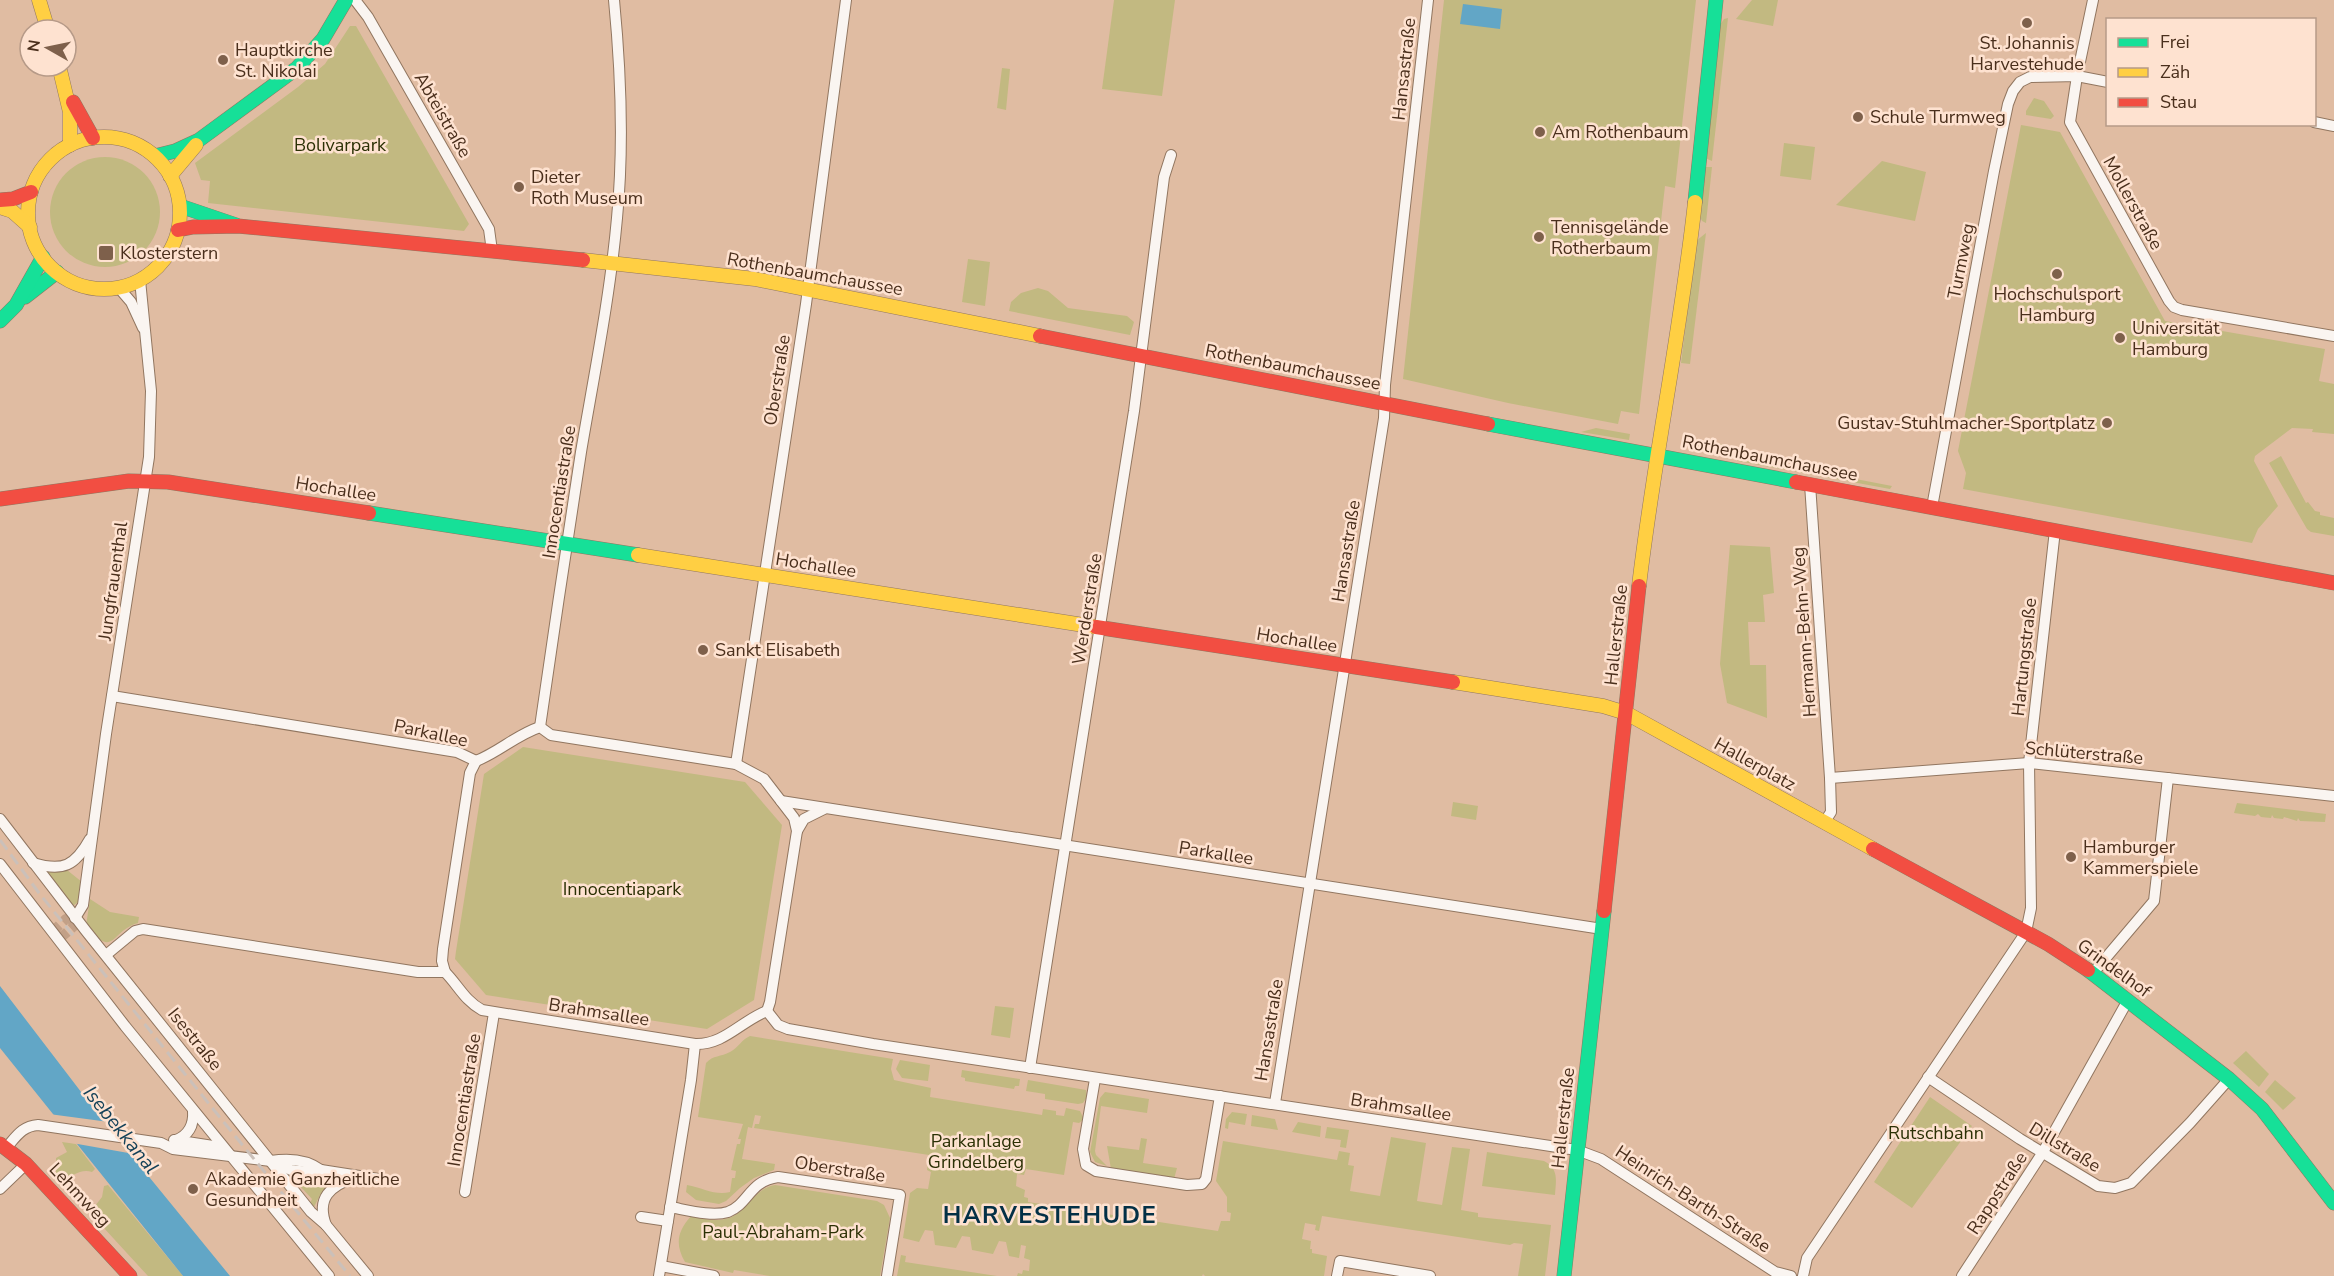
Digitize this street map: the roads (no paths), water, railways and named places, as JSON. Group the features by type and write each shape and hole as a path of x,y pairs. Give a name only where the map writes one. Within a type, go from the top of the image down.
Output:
{"main road":[{"path":"39,0 44,18"},
{"path":"155,156 175,151 199,140 297,68 323,39 346,0"},
{"name":"Hallerstraße","path":"1564,1276 1648,507 1692,226 1716,0"},
{"path":"62,78 70,118 70,145"},
{"path":"64,86 93,138"},
{"path":"93,138 113,138 132,142 155,156 170,176 180,206 178,230 172,247 163,261 140,280 119,288 81,285 57,272 36,246 30,227 28,210 31,192 46,164 70,145 93,138"},
{"path":"170,176 199,140"},
{"path":"0,200 13,199 31,192"},
{"name":"Rothenbaumchaussee","path":"180,206 238,226"},
{"path":"0,207 12,211 30,227"},
{"name":"Rothenbaumchaussee","path":"178,230 190,227 221,229 238,226 733,276 1384,404 2334,583"},
{"path":"16,304 43,257"},
{"path":"0,321 16,304 57,272"},
{"name":"Hochallee","path":"0,499 145,480 248,493 1594,705 1626,713"},
{"name":"Hallerplatz","path":"1626,713 1824,823"},
{"name":"Grindelhof","path":"1824,823 2026,932 2093,973 2229,1079 2262,1108 2334,1203"},
{"name":"Lehmweg","path":"3,1146 26,1164 130,1276"}],"street":[{"name":"Abteistraße","path":"355,0 368,17 489,229 492,251"},
{"name":"Innocentiastraße","path":"540,727 617,218 621,122 620,71 614,0"},
{"name":"Oberstraße","path":"736,764 808,289 846,0"},
{"name":"Hansastraße","path":"1275,1103 1384,418 1428,0"},
{"name":"Mollerstraße","path":"2093,0 2070,117 2072,126 2169,301 2174,307 2197,313 2334,336"},
{"name":"Turmweg","path":"1932,507 2008,104 2013,91 2020,82 2030,77 2077,76 2106,82"},
{"path":"2316,122 2334,126"},
{"name":"Werderstraße","path":"1030,1068 1143,355 1164,177 1171,155"},
{"name":"Jungfrauenthal","path":"75,918 83,904 149,457 152,412 149,359 144,330 144,298 140,280"},
{"name":"Jungfrauenthal","path":"119,288 130,302 144,330"},
{"name":"Hermann-Behn-Weg","path":"1810,484 1830,778"},
{"name":"Hartungstraße","path":"2026,932 2031,908 2029,763 2055,530"},
{"name":"Parkallee","path":"112,696 457,752 476,761 487,757 524,732 540,727"},
{"path":"540,727 551,735 736,764 764,779 794,818 797,831"},
{"path":"106,955 135,932 143,929 418,972 445,972 442,961 447,926 470,773 476,761"},
{"name":"Schlüterstraße","path":"1830,778 2029,763 2334,796"},
{"path":"1824,823 1831,812 1830,778"},
{"path":"2093,973 2154,901 2168,778"},
{"name":"Parkallee","path":"781,801 1602,929"},
{"path":"766,1011 770,1002 797,831 804,819 825,809"},
{"name":"Isestraße","path":"0,819 75,918 311,1212 326,1225 368,1276"},
{"name":"Jungfrauenthal","path":"33,863 51,868 67,865 82,853 92,836"},
{"path":"0,864 228,1154 329,1276"},
{"path":"1803,1276 1807,1258 2026,932"},
{"name":"Brahmsallee","path":"445,972 474,1006 494,1013 708,1045 719,1041 766,1011 778,1025 788,1029 1095,1078 1275,1103 1577,1150"},
{"name":"Rappstraße","path":"1962,1276 2043,1152 2128,1000"},
{"name":"Innocentiastraße","path":"465,1192 494,1013"},
{"path":"695,1044 692,1080 660,1271 714,1276"},
{"name":"Dillstraße","path":"1928,1077 2020,1139 2105,1188 2122,1187 2131,1183 2229,1079"},
{"path":"1095,1078 1083,1149 1086,1165 1096,1171 1187,1185 1202,1184 1206,1179 1220,1096"},
{"path":"161,1143 184,1137 191,1128 194,1111"},
{"path":"3,1146 29,1126 50,1126 161,1143 173,1149 207,1154 228,1154 271,1161 285,1158 311,1163 321,1170 385,1180"},
{"path":"174,1140 213,1146 228,1154"},
{"name":"Heinrich-Barth-Straße","path":"1577,1150 1601,1159 1774,1272 1791,1276"},
{"path":"0,1189 26,1164"},
{"path":"326,1225 322,1209 327,1195 337,1185 358,1176"},
{"name":"Oberstraße","path":"670,1207 715,1213 729,1211 763,1180 778,1177 900,1195 887,1276"},
{"path":"641,1217 668,1221"},
{"path":"1337,1276 1340,1261 1430,1276"}],"water":[{"path":"1463,4 1502,9 1500,29 1460,24"},
{"path":"0,986 101,1118 230,1276 183,1276 0,1048"}],"tunnel":[{"path":"52,932 66,919 75,918 73,927 58,940"}],"railway":[{"path":"0,840 39,893 350,1276"}],"place":[{"name":"St. Johannis Harvestehude","path":"2027,23"},
{"name":"Hauptkirche St. Nikolai","path":"223,60"},
{"name":"Schule Turmweg","path":"1858,117"},
{"name":"Am Rothenbaum","path":"1540,132"},
{"name":"Dieter Roth Museum","path":"519,187"},
{"name":"Tennisgelände Rotherbaum","path":"1539,237"},
{"name":"Klosterstern","path":"106,253"},
{"name":"Hochschulsport Hamburg","path":"2057,274"},
{"name":"Universität Hamburg","path":"2120,338"},
{"name":"Gustav-Stuhlmacher-Sportplatz","path":"2107,423"},
{"name":"Sankt Elisabeth","path":"703,650"},
{"name":"Hamburger Kammerspiele","path":"2071,857"},
{"name":"Akademie Ganzheitliche Gesundheit","path":"193,1189"}],"district":[{"name":"HARVESTEHUDE","path":"1050,1215"}],"park label":[{"name":"Bolivarpark","path":"340,145"},
{"name":"Innocentiapark","path":"622,889"},
{"name":"Rutschbahn","path":"1936,1133"},
{"name":"Parkanlage Grindelberg","path":"976,1151"},
{"name":"Paul-Abraham-Park","path":"783,1232"}],"water label":[{"name":"Isebekkanal","path":"121,1130"}]}
